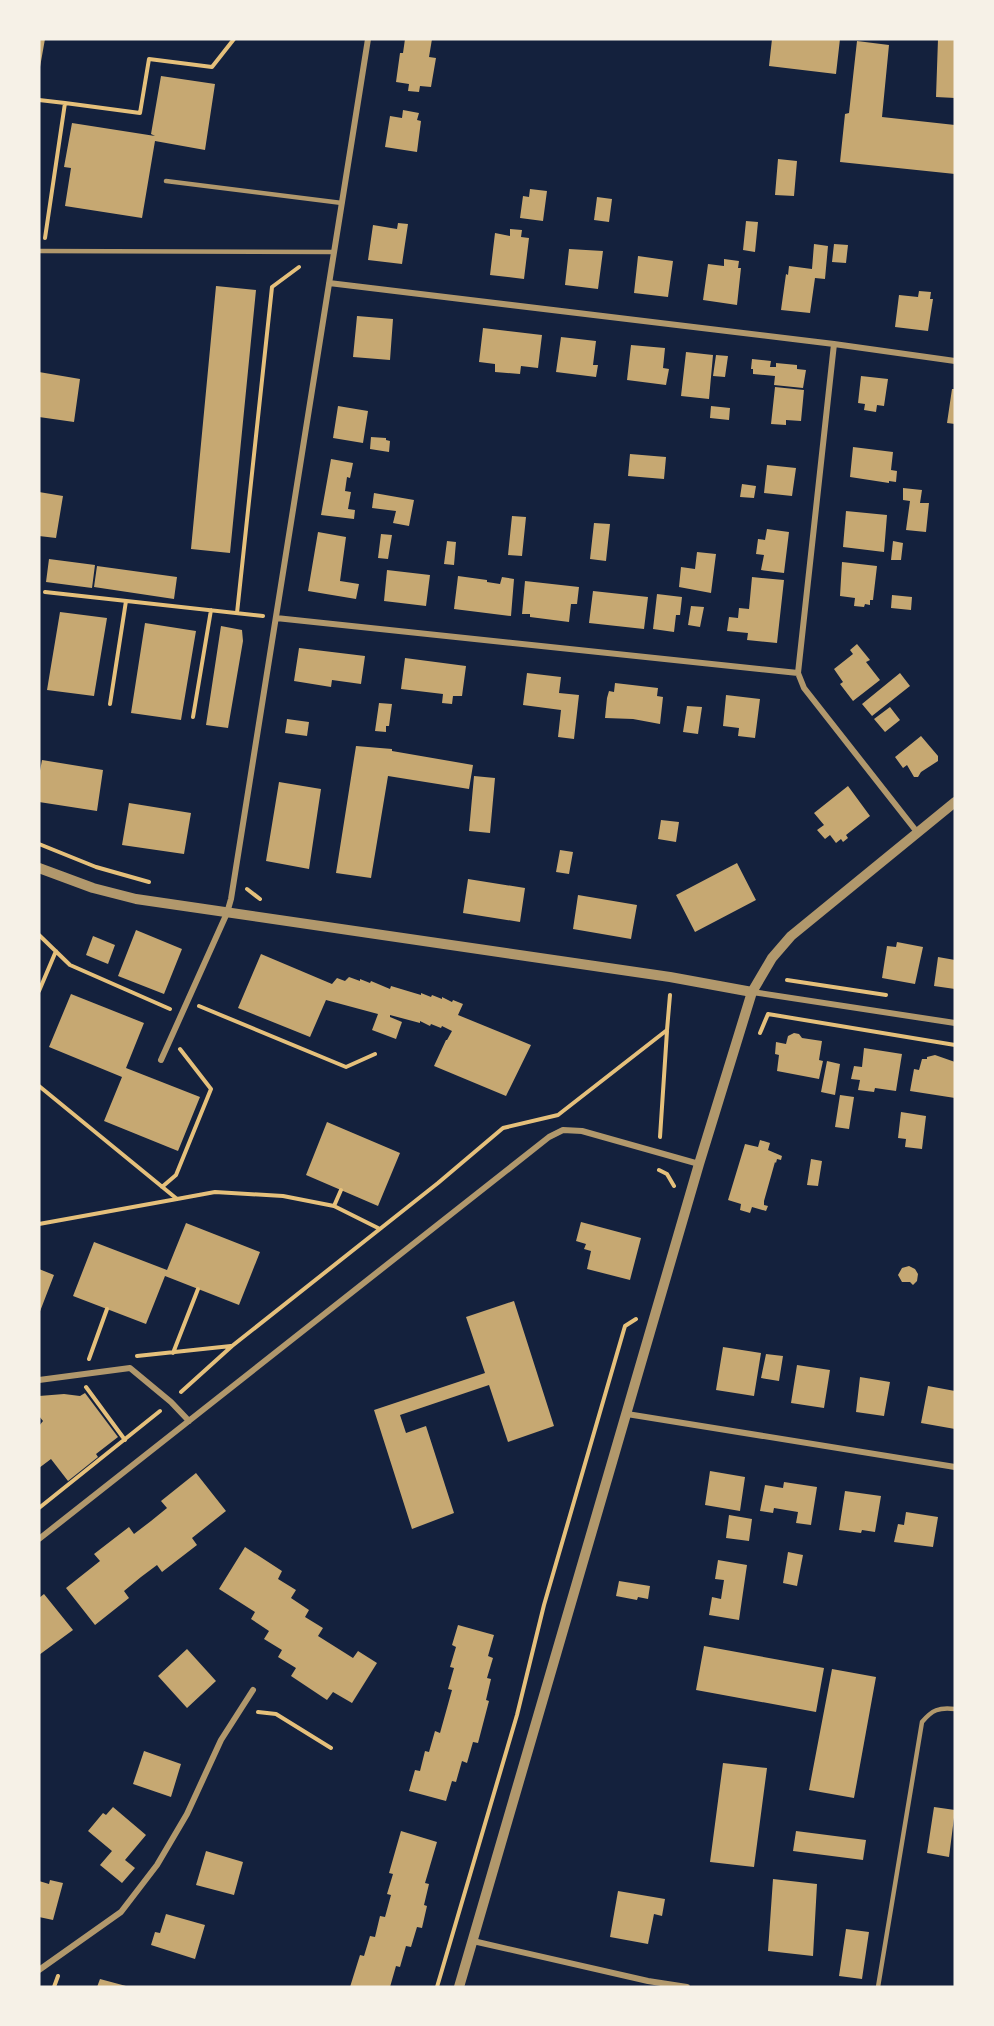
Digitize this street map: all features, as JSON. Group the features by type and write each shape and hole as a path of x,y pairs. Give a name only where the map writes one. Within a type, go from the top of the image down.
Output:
{"street":[{"path":"161,1060 227,912 368,39"},
{"path":"329,283 834,344 955,361"},
{"path":"834,344 798,673 804,688 917,832"},
{"path":"276,618 798,673"},
{"path":"459,1987 699,1164 752,992 772,958 786,942 955,802"},
{"path":"39,868 115,894 955,1023"},
{"path":"39,1539 549,1137 563,1130 572,1129 699,1164"},
{"path":"39,1380 130,1368 171,1402 189,1421"},
{"path":"627,1414 955,1467"},
{"path":"39,1970 121,1912 157,1865 187,1814 220,1740 253,1690"},
{"path":"473,1941 647,1984 687,1987"}],"lane":[{"path":"166,181 342,203"},
{"path":"41,251 334,252"},
{"path":"878,1987 922,1722 932,1711 946,1707 955,1708"}],"path":[{"path":"39,100 140,113 149,58 212,67 234,39"},
{"path":"41,251 65,103"},
{"path":"237,613 272,287 319,253"},
{"path":"45,592 276,618"},
{"path":"110,704 126,601"},
{"path":"193,717 211,610"},
{"path":"39,844 96,867 153,883"},
{"path":"245,882 246,889 266,904"},
{"path":"39,935 70,964 182,1014"},
{"path":"39,991 56,951"},
{"path":"787,980 886,995"},
{"path":"659,1153 670,995 667,992"},
{"path":"187,1001 346,1066 375,1054"},
{"path":"756,1041 768,1014 955,1045"},
{"path":"39,1508 171,1402 232,1346 503,1128 558,1115 667,1030"},
{"path":"162,1187 176,1175 211,1089 171,1037"},
{"path":"39,1086 177,1199"},
{"path":"655,1168 667,1174 674,1185 675,1192"},
{"path":"334,1206 341,1190"},
{"path":"39,1224 214,1192 283,1196 334,1206 378,1228"},
{"path":"173,1353 198,1289"},
{"path":"89,1361 107,1309"},
{"path":"437,1987 517,1715 533,1655 533,1645 625,1326 638,1318"},
{"path":"133,1356 232,1346"},
{"path":"77,1375 125,1440"}],"building":[{"path":"39,39 45,39 40,67 39,67"},
{"path":"405,39 432,39 429,57 436,58 431,87 420,86 419,92 408,91 409,84 396,82 400,53 403,53"},
{"path":"772,39 840,39 836,74 769,66"},
{"path":"938,39 955,39 955,98 936,97"},
{"path":"857,41 889,45 882,117 955,125 955,174 840,162 845,114 849,113"},
{"path":"161,76 215,84 205,150 155,141 142,218 65,206 71,168 64,167 72,123 155,136 151,134"},
{"path":"403,110 419,113 417,120 421,121 417,152 385,147 390,116 402,118"},
{"path":"778,159 797,161 794,196 775,195"},
{"path":"530,189 547,191 543,221 520,218 523,196 529,197"},
{"path":"597,197 612,199 609,222 594,220"},
{"path":"746,221 758,222 755,252 743,250"},
{"path":"398,223 408,224 402,264 368,260 373,225 397,229"},
{"path":"510,229 522,230 521,237 529,238 524,279 490,275 495,233 510,236"},
{"path":"814,244 828,246 825,279 815,278 810,313 781,310 789,266 812,269"},
{"path":"834,244 848,245 846,263 832,262"},
{"path":"569,249 603,251 598,289 565,285"},
{"path":"638,256 673,261 668,297 634,293"},
{"path":"724,259 739,261 738,268 741,268 737,305 703,300 708,264 724,266"},
{"path":"216,286 256,290 230,553 191,549"},
{"path":"919,291 931,292 930,299 933,299 928,331 895,327 899,295 918,297"},
{"path":"357,316 393,319 390,360 353,357"},
{"path":"483,328 542,335 538,368 521,366 520,374 495,372 495,364 479,362"},
{"path":"561,337 596,341 593,365 598,365 596,377 556,372"},
{"path":"631,345 665,348 663,368 669,369 666,385 627,380"},
{"path":"686,352 713,355 709,399 681,396"},
{"path":"716,355 728,356 725,377 713,376"},
{"path":"752,359 771,361 770,367 776,367 776,363 797,365 797,369 806,370 803,388 774,385 775,376 753,374"},
{"path":"39,372 80,379 74,422 39,417"},
{"path":"861,376 888,379 884,406 877,405 876,412 864,410 865,404 858,403"},
{"path":"775,387 804,390 801,421 786,420 786,425 771,424"},
{"path":"952,389 955,389 955,424 947,423"},
{"path":"338,406 368,411 363,443 333,438"},
{"path":"711,406 730,408 729,420 710,418"},
{"path":"371,437 386,438 390,441 389,452 370,449"},
{"path":"853,447 893,452 891,470 897,471 896,482 850,477"},
{"path":"630,454 666,457 664,479 628,476"},
{"path":"331,459 353,463 350,478 347,477 345,491 351,492 348,509 355,510 354,519 321,515"},
{"path":"767,465 796,468 792,496 764,493"},
{"path":"742,484 756,486 754,498 740,497"},
{"path":"903,488 922,490 920,503 929,503 926,532 906,530 910,501 903,500"},
{"path":"39,492 63,496 56,538 39,536"},
{"path":"374,493 414,500 409,526 393,523 396,511 372,508"},
{"path":"846,511 887,515 884,552 843,547"},
{"path":"512,516 526,517 522,556 508,555"},
{"path":"594,523 610,524 606,561 590,559"},
{"path":"767,529 789,532 784,573 761,570 764,555 756,554 758,539 765,540"},
{"path":"318,532 346,537 340,581 359,584 356,599 308,591"},
{"path":"381,534 392,535 388,559 378,558"},
{"path":"447,541 456,542 454,565 444,564"},
{"path":"893,541 903,543 901,560 891,560"},
{"path":"697,552 716,554 711,593 679,587 681,567 695,569"},
{"path":"49,559 95,565 92,588 46,582"},
{"path":"842,562 877,566 873,600 870,600 870,605 854,606 855,598 840,596"},
{"path":"97,566 177,577 174,599 94,587"},
{"path":"387,570 430,575 426,606 384,601"},
{"path":"458,576 500,584 502,577 514,579 511,616 454,609"},
{"path":"752,577 784,580 777,643 747,640 748,633 727,631 729,617 738,618 739,608 749,609"},
{"path":"525,581 579,587 577,604 571,604 569,622 522,614"},
{"path":"593,591 648,597 644,629 589,623"},
{"path":"657,594 682,597 680,615 676,615 674,632 653,629"},
{"path":"892,595 912,597 911,610 891,608"},
{"path":"691,606 704,607 700,627 688,625"},
{"path":"60,612 107,618 94,696 47,690"},
{"path":"145,623 196,631 181,720 131,713"},
{"path":"221,626 242,630 243,641 228,728 206,725"},
{"path":"857,644 870,660 866,662 880,680 853,701 840,684 843,682 834,669 853,654 850,650"},
{"path":"299,648 365,656 361,684 332,680 331,687 294,681"},
{"path":"405,658 466,666 462,696 453,696 452,704 442,703 443,694 401,689"},
{"path":"527,673 561,677 559,693 579,695 574,739 558,737 561,710 523,705"},
{"path":"900,673 910,686 872,716 862,704"},
{"path":"615,683 658,688 657,696 663,697 660,724 633,719 605,718 609,691 614,692"},
{"path":"726,695 760,699 755,738 738,736 739,728 723,726"},
{"path":"379,703 392,704 386,732 375,731"},
{"path":"687,706 702,707 698,734 683,732"},
{"path":"890,707 900,720 885,732 874,719"},
{"path":"287,719 309,722 307,736 285,733"},
{"path":"921,736 938,756 938,761 921,772 918,777 914,777 907,765 903,768 895,757"},
{"path":"356,746 392,749 392,751 473,765 469,789 388,776 371,878 336,873"},
{"path":"42,760 103,770 97,811 39,802 39,776"},
{"path":"474,776 495,778 490,833 469,831"},
{"path":"279,782 321,789 309,869 266,861"},
{"path":"848,786 870,816 846,835 848,838 843,842 841,839 836,843 830,835 825,839 817,830 824,825 814,813"},
{"path":"129,803 191,813 184,854 122,845"},
{"path":"661,820 679,822 676,842 658,839"},
{"path":"560,850 573,852 569,874 556,872"},
{"path":"737,863 756,900 695,932 676,895"},
{"path":"468,879 525,888 520,922 463,913"},
{"path":"578,895 637,905 631,939 573,929"},
{"path":"136,930 182,949 164,994 118,976"},
{"path":"93,936 115,945 108,964 86,955"},
{"path":"897,942 923,947 915,984 882,978 887,946 896,947"},
{"path":"261,954 332,984 337,978 345,981 349,977 370,983 371,981 390,989 391,986 421,995 421,993 431,997 432,995 442,999 442,997 452,1002 453,1000 463,1004 458,1015 531,1045 506,1096 434,1066 452,1031 442,1026 441,1028 431,1024 430,1026 420,1021 420,1023 390,1015 402,1022 396,1039 372,1030 378,1014 326,1000 310,1037 238,1008"},
{"path":"938,957 955,960 955,989 934,986"},
{"path":"71,994 144,1023 126,1068 200,1097 178,1151 104,1121 122,1077 49,1047"},
{"path":"794,1033 799,1034 802,1038 822,1041 819,1060 823,1061 819,1079 777,1071 779,1055 775,1054 776,1042 786,1044 788,1036"},
{"path":"864,1048 902,1054 896,1091 875,1088 874,1092 858,1090 860,1080 851,1079 854,1066 862,1067"},
{"path":"935,1055 955,1062 955,1098 910,1091 914,1069 919,1070 922,1059"},
{"path":"827,1061 840,1064 835,1095 821,1092"},
{"path":"840,1095 854,1097 849,1129 835,1127"},
{"path":"901,1112 926,1116 922,1149 905,1147 906,1139 898,1138"},
{"path":"327,1122 400,1153 378,1206 306,1175"},
{"path":"760,1140 770,1143 768,1150 782,1156 781,1160 777,1159 775,1162 764,1201 764,1205 768,1206 766,1211 752,1207 750,1213 740,1210 741,1204 728,1200 745,1144 758,1147"},
{"path":"811,1159 822,1161 818,1186 807,1185"},
{"path":"581,1222 641,1238 630,1280 587,1269 591,1251 584,1249 586,1244 576,1241"},
{"path":"186,1223 260,1252 239,1305 165,1276 146,1324 73,1296 94,1242 167,1270"},
{"path":"909,1266 918,1274 917,1281 913,1285 910,1282 902,1282 898,1275 902,1268"},
{"path":"39,1269 54,1275 39,1314"},
{"path":"514,1301 554,1426 508,1442 489,1385 400,1415 406,1433 426,1426 454,1513 412,1529 374,1410 485,1373 466,1317"},
{"path":"723,1347 761,1353 754,1396 716,1390"},
{"path":"766,1354 783,1356 779,1381 761,1378"},
{"path":"797,1365 830,1370 824,1408 791,1403"},
{"path":"860,1377 890,1382 884,1416 856,1412"},
{"path":"928,1386 955,1391 955,1429 921,1423"},
{"path":"85,1393 118,1437 96,1454 98,1457 68,1481 51,1459 39,1468 39,1426 43,1421 39,1416 39,1396 64,1394 80,1396"},
{"path":"710,1471 745,1477 740,1511 705,1505"},
{"path":"196,1473 226,1511 192,1538 197,1545 162,1572 157,1565 124,1591 129,1598 95,1625 66,1588 100,1561 94,1554 129,1527 134,1534 167,1508 161,1501"},
{"path":"784,1482 817,1487 811,1525 796,1523 798,1512 774,1508 773,1513 760,1511 765,1485 783,1488"},
{"path":"845,1491 881,1496 875,1532 839,1530"},
{"path":"906,1512 938,1517 933,1547 894,1542 898,1524 904,1525"},
{"path":"729,1515 752,1519 749,1541 726,1538"},
{"path":"245,1547 282,1571 278,1579 296,1590 291,1598 309,1610 305,1617 323,1628 318,1636 353,1658 358,1651 377,1663 352,1703 333,1692 327,1700 291,1676 296,1668 278,1657 282,1650 264,1639 269,1631 251,1619 255,1612 219,1589"},
{"path":"788,1552 803,1555 797,1586 783,1583"},
{"path":"718,1560 747,1565 739,1620 709,1615 712,1597 721,1599 724,1580 715,1579"},
{"path":"619,1581 650,1586 648,1599 638,1597 637,1600 616,1596"},
{"path":"44,1594 73,1630 39,1655 39,1598"},
{"path":"458,1625 494,1635 488,1656 493,1658 487,1678 491,1679 486,1700 489,1701 478,1743 473,1742 467,1763 462,1761 456,1782 452,1781 446,1801 409,1791 415,1770 420,1771 425,1751 429,1752 435,1731 440,1733 452,1690 448,1689 454,1668 450,1667 456,1647 452,1645"},
{"path":"704,1646 824,1668 816,1712 696,1690"},
{"path":"187,1649 216,1681 187,1708 158,1676"},
{"path":"832,1669 876,1677 854,1798 809,1790"},
{"path":"144,1751 181,1764 171,1797 133,1784"},
{"path":"723,1763 767,1768 754,1867 710,1862"},
{"path":"113,1807 146,1835 125,1860 135,1868 122,1883 100,1865 112,1851 88,1831 103,1813 106,1815"},
{"path":"934,1807 955,1810 949,1857 927,1853"},
{"path":"401,1831 437,1842 425,1883 429,1884 422,1928 417,1927 411,1947 406,1946 400,1967 396,1966 390,1987 350,1987 360,1955 364,1956 370,1936 375,1937 380,1916 385,1917 391,1895 387,1894 393,1874 389,1873"},
{"path":"796,1831 866,1840 863,1860 793,1851"},
{"path":"206,1851 243,1862 234,1895 196,1885"},
{"path":"773,1879 817,1884 813,1956 768,1951"},
{"path":"50,1880 63,1883 53,1920 39,1917 39,1881 49,1884"},
{"path":"618,1891 665,1899 662,1916 654,1914 648,1944 610,1937"},
{"path":"166,1914 205,1925 195,1959 151,1945 155,1932 160,1933"},
{"path":"846,1929 869,1932 862,1979 839,1976"},
{"path":"100,1979 126,1986 126,1987 97,1987"}]}
